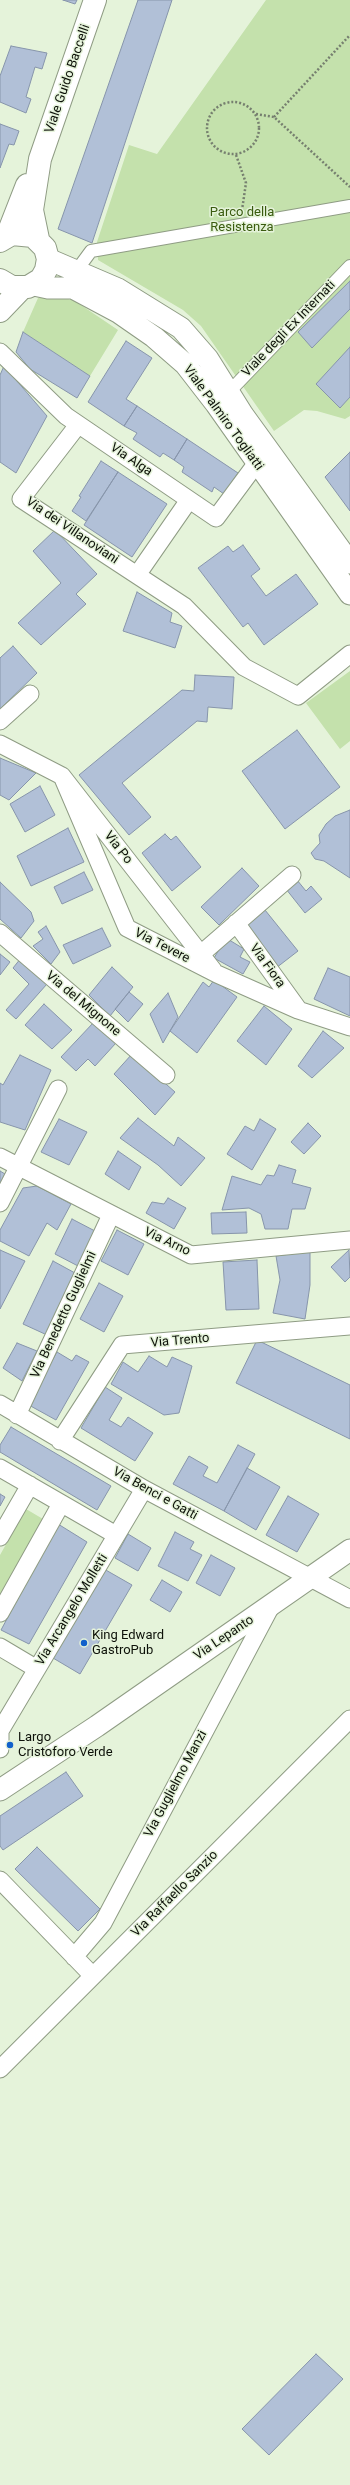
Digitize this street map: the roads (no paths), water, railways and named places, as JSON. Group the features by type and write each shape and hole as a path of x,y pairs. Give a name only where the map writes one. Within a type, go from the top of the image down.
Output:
{"main road":[{"name":"Viale Guido Baccelli","path":"4,239 26,186 40,159 95,0"},
{"name":"Viale Guido Baccelli","path":"40,159 32,210 43,249"},
{"name":"Viale Guido Baccelli","path":"4,239 27,234 43,249"},
{"path":"0,311 44,274 43,249"},
{"path":"0,280 12,287 28,286"}],"street":[{"path":"77,270 91,251 350,206"},
{"name":"Viale Palmiro Togliatti","path":"43,249 77,270 118,289 181,328 208,358 229,392 350,563"},
{"name":"Viale degli Ex Internati","path":"229,392 350,266"},
{"name":"Viale Palmiro Togliatti","path":"28,286 73,288 118,312 154,337 185,364 216,404 256,464 350,594"},
{"name":"Via Alga","path":"0,352 66,416 216,518 256,464"},
{"name":"Via dei Villanoviani","path":"78,424 22,498 184,606 244,667 298,696 350,654"},
{"path":"137,575 189,500"},
{"path":"0,721 30,694"},
{"name":"Via Po","path":"0,744 62,776 216,974"},
{"name":"Via Tevere","path":"62,776 127,928 216,974 298,1010 350,1026"},
{"path":"200,954 292,875"},
{"name":"Via Fiora","path":"236,923 298,1010"},
{"name":"Via del Mignone","path":"0,933 166,1075"},
{"path":"0,1203 58,1089"},
{"name":"Via Arno","path":"0,1157 191,1255 350,1240"},
{"name":"Via Benedetto Guglielmi","path":"6,1412 111,1215"},
{"name":"Via Trento","path":"60,1441 122,1345 350,1326"},
{"name":"Via Benci e Gatti","path":"6,1412 144,1489 350,1598"},
{"path":"0,1468 116,1535"},
{"path":"0,1537 30,1485"},
{"name":"Via Arcangelo Molletti","path":"0,1731 144,1489"},
{"path":"0,1613 61,1504"},
{"name":"Via Lepanto","path":"0,1790 98,1726 350,1550"},
{"name":"Via Guglielmo Manzi","path":"74,1957 103,1923 271,1606"},
{"path":"0,1647 37,1669"},
{"name":"Via Raffaello Sanzio","path":"0,2069 350,1719"},
{"path":"0,1731 0,1749"},
{"path":"0,1880 92,1976"}],"place":[{"name":"King Edward GastroPub","path":"84,1643"},
{"name":"Largo Cristoforo Verde","path":"10,1745"}],"park label":[{"name":"Parco della Resistenza","path":"242,220"}]}
